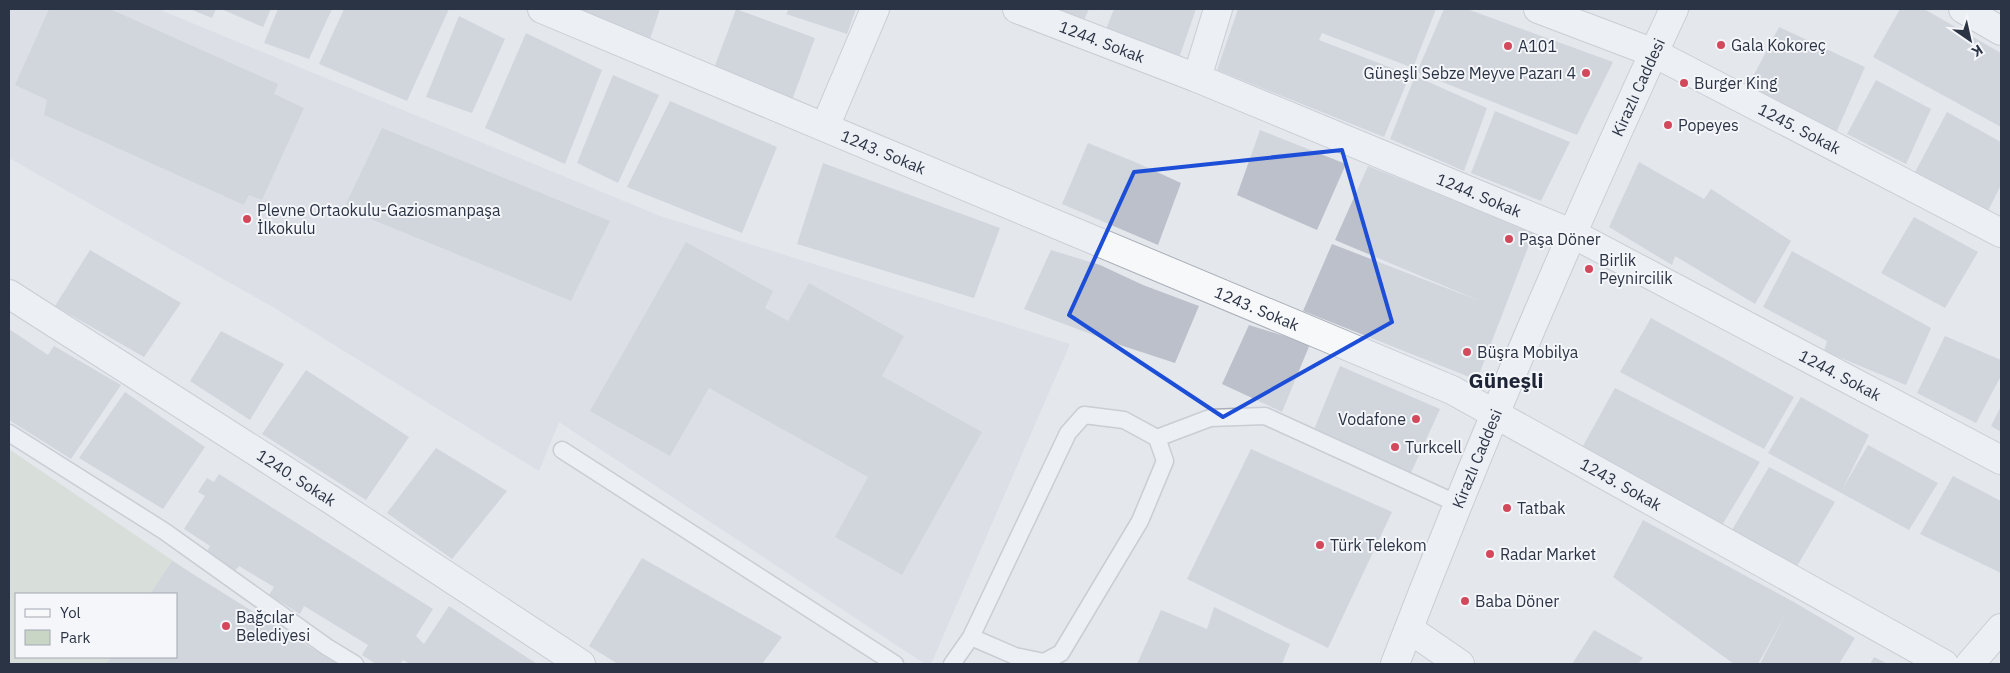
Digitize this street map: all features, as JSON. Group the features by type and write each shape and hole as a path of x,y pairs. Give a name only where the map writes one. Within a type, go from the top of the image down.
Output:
{"street":[{"name":"1243. Sokak","path":"542,9 1452,390 1944,664"},
{"path":"825,127 875,9"},
{"name":"1244. Sokak","path":"1017,9 1197,78 1571,233 2001,460"},
{"path":"1197,78 1218,9"},
{"name":"1245. Sokak","path":"1538,9 1654,53 2001,234"},
{"name":"Kirazlı Caddesi","path":"1395,664 1458,504 1571,233 1674,9"},
{"path":"1963,9 2001,31"},
{"name":"1240. Sokak","path":"9,294 330,499 582,664"},
{"path":"1970,664 2001,628"},
{"path":"1408,629 1460,664"}],"lane":[{"path":"952,664 971,637 1068,433 1084,414 1124,420 1157,438 1165,460 1140,521 1061,653 1044,662 1015,656 971,637"},
{"path":"1157,438 1210,418 1265,416 1458,504"},
{"path":"9,433 164,532 327,647 355,664"},
{"path":"562,450 895,664"}],"highlighted area":[{"path":"1342,150 1392,322 1223,417 1069,315 1134,172"}],"shaded area":[{"path":"9,9 158,9 660,216 1070,344 931,664 925,664 559,422 539,471 271,306 9,158"}],"green space":[{"path":"9,449 219,592 178,653 178,593 15,593 15,658 175,658 171,664 9,664"}],"building":[{"path":"49,9 110,9 278,84 274,94 304,108 262,200 249,195 244,205 44,115 47,100 15,85"},
{"path":"190,9 216,9 212,18"},
{"path":"221,9 271,9 263,27"},
{"path":"278,9 332,9 309,59 264,43"},
{"path":"344,9 449,9 407,101 319,64"},
{"path":"572,9 660,9 649,42"},
{"path":"736,9 815,38 792,100 713,71"},
{"path":"789,9 856,9 847,34 786,14"},
{"path":"1054,9 1089,9 1083,22"},
{"path":"1114,9 1196,9 1179,58 1105,32"},
{"path":"1238,9 1436,9 1413,68 1322,33 1319,40 1410,75 1384,137 1217,70"},
{"path":"1444,9 1467,9 1613,62 1577,135 1417,72"},
{"path":"1900,9 1924,9 2001,53 2001,127 1873,57"},
{"path":"459,16 505,39 472,113 426,97"},
{"path":"1779,27 1865,67 1836,133 1748,86"},
{"path":"526,33 602,70 565,164 485,128"},
{"path":"613,75 659,95 618,183 577,163"},
{"path":"1415,76 1487,108 1464,171 1390,139"},
{"path":"1876,80 1931,109 1906,164 1847,134"},
{"path":"670,101 777,147 742,233 627,187"},
{"path":"1495,111 1570,142 1541,201 1471,173"},
{"path":"1947,112 2001,142 2001,185 1988,211 1914,174"},
{"path":"382,128 610,221 571,301 344,208"},
{"path":"1260,130 1346,164 1317,230 1237,195"},
{"path":"1088,143 1181,183 1158,245 1062,204"},
{"path":"1639,162 1704,199 1711,189 1791,241 1755,304 1675,256 1672,265 1609,227"},
{"path":"823,163 1000,228 974,298 797,244"},
{"path":"1368,166 1534,232 1477,380 1303,311 1332,244 1480,301 1335,240"},
{"path":"1914,217 1978,252 1945,308 1881,273"},
{"path":"686,242 773,291 765,308 788,321 809,283 904,336 882,376 982,432 902,575 835,537 868,477 709,388 670,456 590,411"},
{"path":"90,250 181,303 144,357 55,306"},
{"path":"1051,250 1100,265 1143,285 1199,306 1175,363 1120,345 1024,309"},
{"path":"1792,251 1931,328 1906,385 1824,351 1827,341 1763,307"},
{"path":"1651,318 1794,397 1764,449 1620,372"},
{"path":"1249,325 1310,344 1282,412 1222,384"},
{"path":"9,329 48,355 54,346 121,385 71,459 9,420"},
{"path":"221,331 284,364 250,420 190,381"},
{"path":"1945,336 2001,360 2001,376 1976,423 1917,393"},
{"path":"1340,366 1440,409 1410,475 1313,432"},
{"path":"306,370 409,437 366,500 262,434"},
{"path":"1615,388 1760,462 1721,527 1578,455"},
{"path":"125,392 205,447 163,509 79,458"},
{"path":"1801,397 1869,435 1843,488 1868,445 1938,483 1909,530 1768,453"},
{"path":"2001,406 2001,432 1991,426"},
{"path":"436,448 507,491 452,559 387,513"},
{"path":"1251,449 1392,512 1328,648 1187,579"},
{"path":"1769,467 1835,502 1797,566 1732,530"},
{"path":"219,474 433,609 416,636 424,644 449,606 537,664 410,664 403,660 400,664 376,664 362,655 368,645 304,606 300,614 269,595 274,587 239,566 234,572 205,554 210,546 184,529 205,496 198,492 207,478 214,482"},
{"path":"1953,476 2001,501 2001,573 1920,534"},
{"path":"1643,520 1792,601 1855,638 1839,664 1760,664 1784,617 1758,664 1734,664 1613,577"},
{"path":"642,558 782,637 762,664 618,664 589,646"},
{"name":"Bağcılar Belediyesi","path":"172,561 337,664 106,664 110,658 178,658 178,593 151,593"},
{"path":"1214,607 1290,644 1282,664 1137,664 1161,610 1207,629"},
{"path":"1594,630 1643,658 1638,664 1572,664"},
{"path":"1874,657 1888,664 1870,664"}],"place":[{"name":"Gala Kokoreç","path":"1721,45"},
{"name":"A101","path":"1508,46"},
{"name":"Güneşli Sebze Meyve Pazarı 4","path":"1586,73"},
{"name":"Burger King","path":"1684,83"},
{"name":"Popeyes","path":"1668,125"},
{"name":"Plevne Ortaokulu-Gaziosmanpaşa İlkokulu","path":"247,219"},
{"name":"Paşa Döner","path":"1509,239"},
{"name":"Birlik Peynircilik","path":"1589,269"},
{"name":"Büşra Mobilya","path":"1467,352"},
{"name":"Vodafone","path":"1416,419"},
{"name":"Turkcell","path":"1395,447"},
{"name":"Tatbak","path":"1507,508"},
{"name":"Türk Telekom","path":"1320,545"},
{"name":"Radar Market","path":"1490,554"},
{"name":"Baba Döner","path":"1465,601"},
{"name":"Bağcılar Belediyesi","path":"226,626"}],"district":[{"name":"Güneşli","path":"1506,380"}]}
